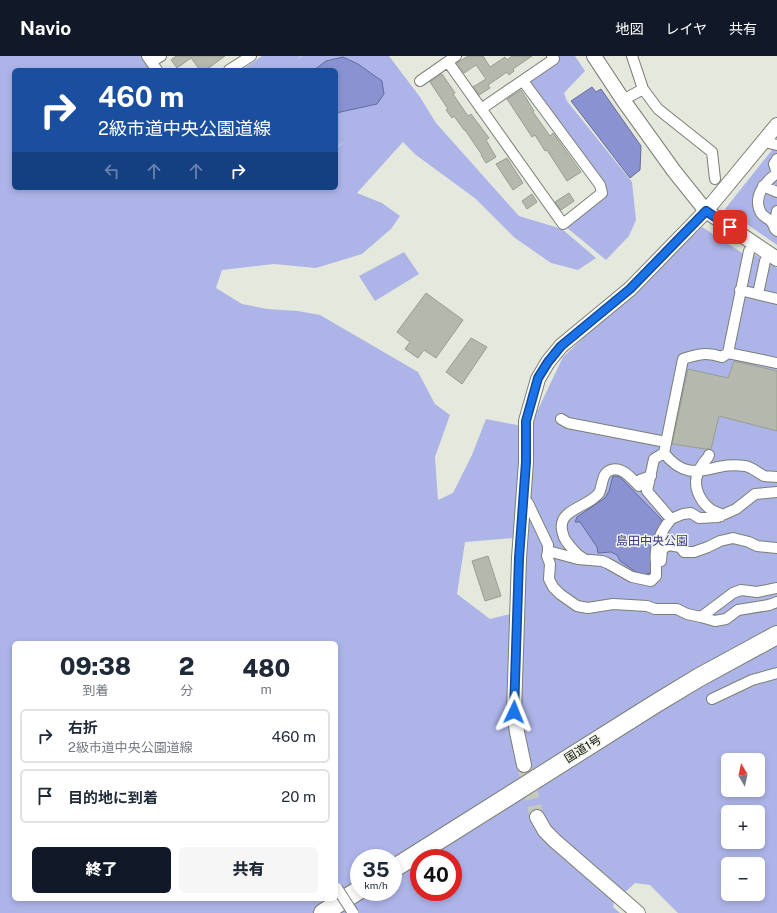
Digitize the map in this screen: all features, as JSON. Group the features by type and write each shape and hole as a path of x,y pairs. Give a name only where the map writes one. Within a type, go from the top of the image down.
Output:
{"highway":[{"name":"国道1号","path":"402,863 655,704 777,635"},
{"path":"323,913 350,896"}],"street":[{"path":"152,63 161,56"},
{"path":"232,68 251,56"},
{"path":"482,109 554,59 552,56"},
{"path":"594,56 623,100 674,171 706,211 771,260 758,294"},
{"path":"632,56 643,89 658,109 712,152 715,179"},
{"path":"420,81 452,59 482,109 563,224 602,193 600,185 523,81"},
{"path":"623,100 643,89"},
{"path":"524,765 514,712 519,558 526,462 526,421 538,378 548,362 561,346 630,289 771,143 777,125"},
{"path":"776,219 762,214 759,206 759,194 769,179 777,173 774,164 777,159"},
{"path":"763,186 777,192"},
{"path":"728,353 749,251"},
{"path":"740,290 777,299"},
{"path":"643,488 651,476 654,459 664,453 683,359 698,354 710,353 722,357 728,353 777,363"},
{"path":"561,419 568,422 666,442"},
{"path":"664,453 676,466 688,471 699,471 720,466 745,466 765,476 777,477"},
{"path":"709,454 699,471 696,481 697,490 706,505 713,511 719,513 721,516"},
{"path":"589,560 581,557 572,550 564,537 561,526 564,516 598,493 605,474 611,470 620,469 630,477 643,488 671,519"},
{"path":"548,551 553,551 564,556 607,563 632,577 651,581 656,576 655,556 658,538 671,519 683,514 691,513 699,518 713,518 721,516 736,508 755,494 777,492"},
{"path":"528,503 548,545 547,556 550,564 549,579 553,587 560,594 577,606 588,608 613,604 647,606 655,610 677,609 687,614 715,620 726,619 738,610 769,605 777,602"},
{"path":"656,563 661,561 662,549 669,545 680,547 684,552 694,552 720,541 733,538 749,542 756,546 777,548"},
{"path":"701,617 727,597 741,590 757,592 777,588"},
{"path":"727,597 733,614"},
{"path":"712,699 752,680 777,673"},
{"path":"537,817 545,831 554,841 638,913"},
{"path":"338,890 353,913"}],"green space":[{"name":"島田中央公園","path":"0,56 144,56 153,68 12,68 12,190 338,190 338,147 347,139 338,146 338,68 245,68 262,56 301,56 295,61 302,56 389,56 420,97 436,123 519,216 562,229 596,258 578,270 551,263 515,238 476,199 416,155 403,142 357,193 382,203 400,216 391,229 362,254 316,268 274,264 222,270 216,288 242,304 267,309 298,311 320,315 418,372 435,404 450,415 435,457 438,500 453,493 472,455 486,419 522,426 514,538 465,542 457,594 490,619 510,614 522,599 533,420 563,357 702,227 747,256 749,251 777,268 777,913 678,913 650,885 635,883 614,903 613,907 620,913 0,913"},
{"path":"560,56 575,56 585,71 564,93 567,101 632,182 636,220 629,236 606,260 566,227 606,187 525,79"},
{"path":"772,150 777,150 777,245 725,209"},
{"path":"404,252 419,274 375,301 359,276"}],"shaded area":[{"path":"343,57 358,64 382,81 384,94 377,104 338,113 338,68 317,68 326,61"},
{"path":"592,87 596,92 601,89 641,146 640,170 630,178 571,101"},
{"path":"613,476 620,477 661,519 662,522 652,545 651,557 653,569 650,573 644,575 636,572 620,561 617,555 611,552 598,553 597,547 580,522 575,522 577,517 605,498 609,491"}],"building":[{"path":"176,56 225,56 209,68 198,68 191,58 177,68 171,60"},
{"path":"468,56 483,56 490,67 505,57 507,60 512,56 532,56 513,69 514,71 509,75 507,72 488,85 490,88 479,95 473,87 486,79 476,65 464,73 457,63"},
{"path":"442,74 468,116 471,114 489,138 486,140 496,157 486,163 465,130 454,116 452,118 446,110 448,109 430,82"},
{"path":"521,90 534,111 533,112 550,136 553,133 581,172 567,181 547,150 545,151 535,135 532,137 507,99"},
{"path":"507,158 523,183 513,190 496,164"},
{"path":"569,193 574,201 561,210 555,202"},
{"path":"532,194 537,202 527,209 522,201"},
{"path":"426,293 463,320 436,358 424,350 418,358 405,349 410,342 397,332"},
{"path":"471,338 487,347 462,384 446,372"},
{"path":"734,361 777,371 777,431 719,416 711,449 672,444 688,369 728,378"},
{"path":"488,556 501,596 485,601 472,561"}],"tunnel":[{"path":"524,765 537,817"}],"route":[{"path":"514,712 519,558 526,462 526,421 538,378 548,362 561,346 630,289 706,211 730,227"}]}
